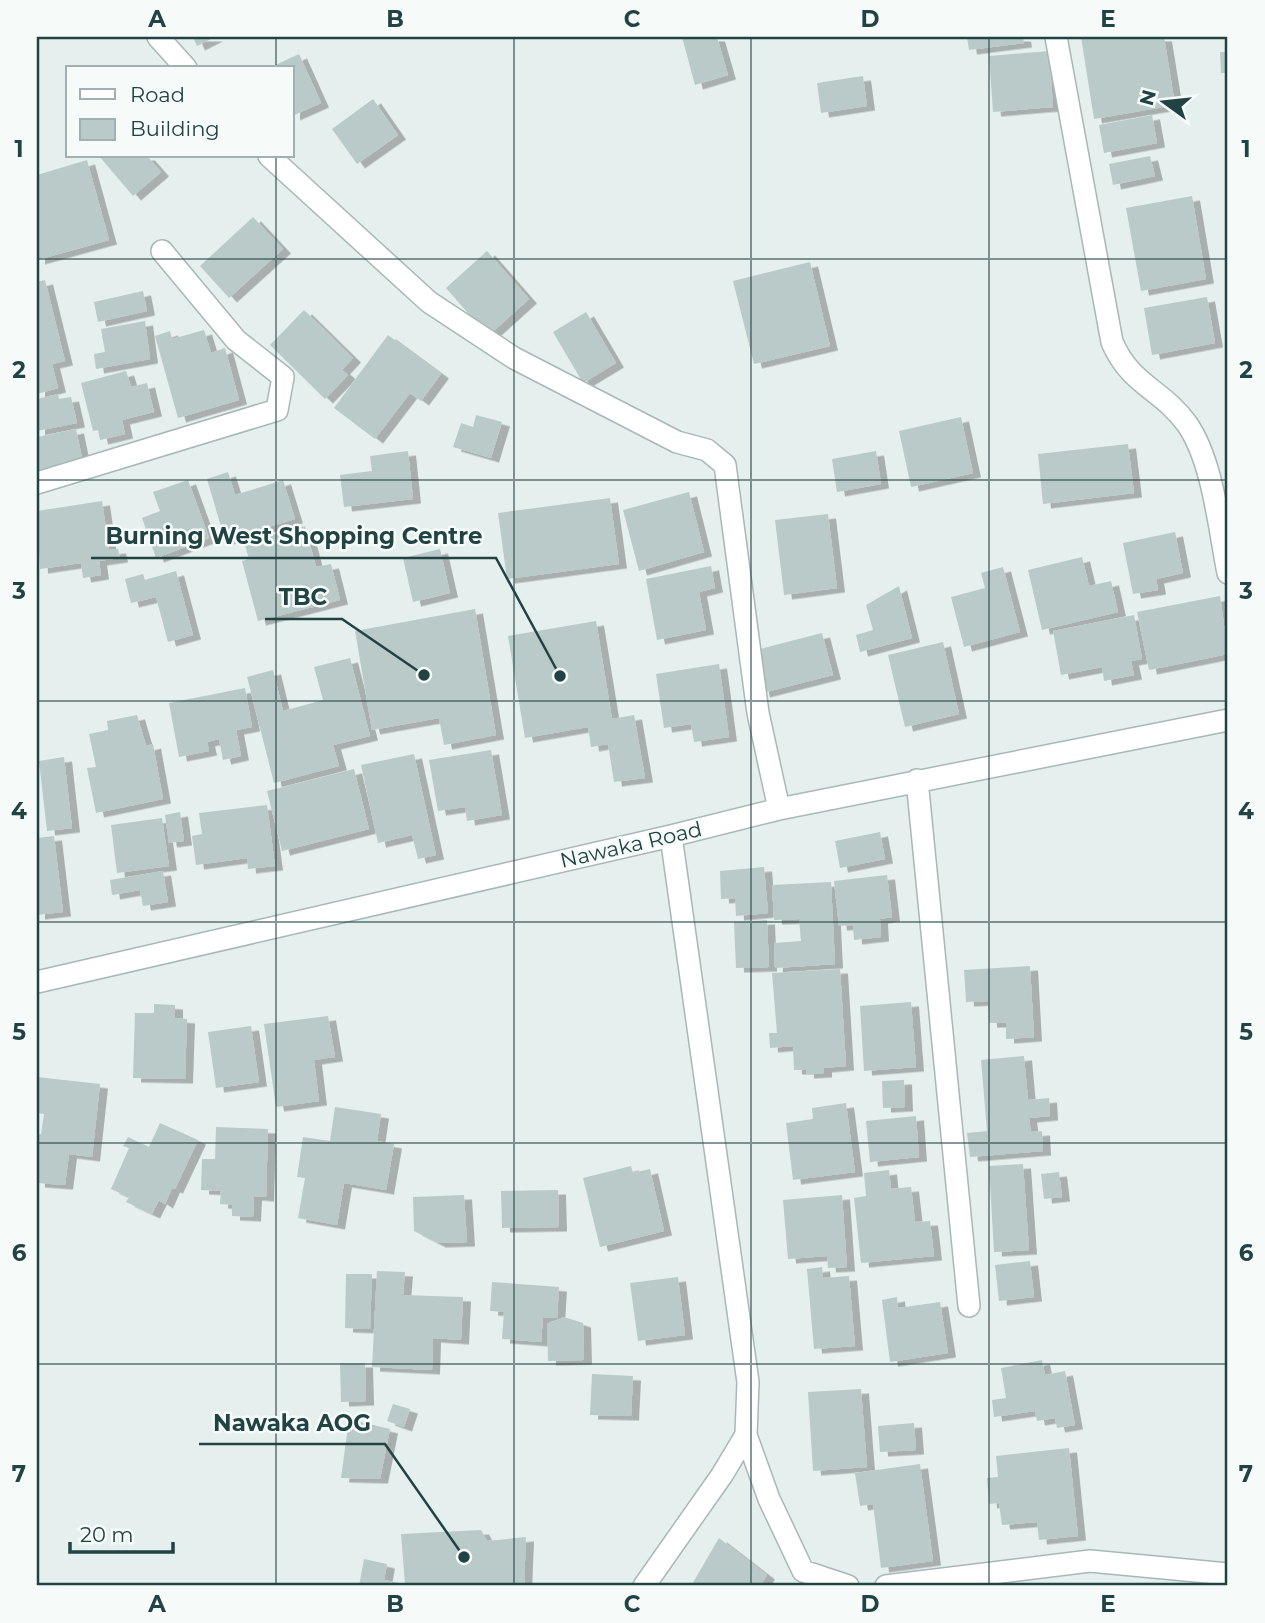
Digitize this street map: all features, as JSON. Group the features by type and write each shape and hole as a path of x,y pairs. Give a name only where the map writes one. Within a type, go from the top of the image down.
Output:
{"street":[{"path":"158,37 184,66"},
{"path":"1056,37 1112,342 1129,373 1172,406 1199,445 1228,573"},
{"path":"271,158 429,302 513,358 677,442 708,450 725,465 758,713 779,808"},
{"path":"37,483 277,410 283,377 236,340 162,251"},
{"name":"Nawaka Road","path":"37,982 671,836 779,808 1228,720"},
{"path":"917,780 969,1306"},
{"path":"671,836 748,1381 746,1435 801,1579 848,1586"},
{"path":"644,1586 722,1475 746,1435"},
{"path":"886,1586 1090,1561 1228,1574"}],"building":[{"path":"193,37 215,37 197,46"},
{"path":"682,37 717,37 728,75 695,85"},
{"path":"967,37 1023,37 1024,43 969,50"},
{"path":"1081,37 1164,37 1175,105 1094,119"},
{"path":"1049,51 1053,107 993,112 989,56"},
{"path":"1220,52 1228,52 1228,73 1221,73"},
{"path":"299,54 321,103 294,115 294,66 273,66"},
{"path":"863,76 867,106 821,113 817,83"},
{"path":"373,99 398,135 357,164 332,129"},
{"path":"1152,115 1157,143 1104,153 1099,125"},
{"path":"1150,156 1155,176 1113,185 1109,164"},
{"path":"101,158 149,158 161,172 133,196"},
{"path":"87,160 109,240 37,260 37,175"},
{"path":"1192,196 1206,279 1141,291 1126,208"},
{"path":"253,217 283,249 229,298 200,266"},
{"path":"487,251 529,299 488,336 446,288"},
{"path":"810,262 830,346 754,364 733,281"},
{"path":"45,280 65,361 52,364 58,388 37,394 37,282"},
{"path":"143,291 147,311 98,322 94,302"},
{"path":"1207,297 1215,343 1152,355 1144,308"},
{"path":"304,310 353,358 342,370 348,375 325,399 270,345"},
{"path":"586,312 616,363 583,383 553,332"},
{"path":"145,321 150,359 96,369 94,354 105,352 101,329"},
{"path":"204,330 211,353 225,348 239,400 178,418 155,336 170,331 172,339"},
{"path":"388,335 441,374 421,401 410,393 375,439 334,408"},
{"path":"126,371 131,387 147,383 154,412 122,420 125,434 100,440 98,430 93,431 81,383"},
{"path":"58,394 59,399 71,397 77,423 37,431 37,399"},
{"path":"476,415 502,422 491,458 453,447 461,423 473,427"},
{"path":"961,417 973,473 911,487 899,431"},
{"path":"76,429 84,468 37,477 37,437"},
{"path":"1128,444 1134,493 1043,504 1038,454"},
{"path":"408,451 413,499 344,507 340,475 372,471 370,456"},
{"path":"876,451 881,484 837,492 832,459"},
{"path":"228,472 235,495 283,480 295,519 225,540 207,479"},
{"path":"188,480 209,538 156,558 142,518 160,511 153,492"},
{"path":"689,492 704,552 639,571 623,510"},
{"path":"610,498 619,564 507,579 498,513"},
{"path":"102,501 109,550 118,549 120,558 99,561 101,575 83,578 81,563 40,569 37,511"},
{"path":"828,514 837,588 784,595 775,520"},
{"path":"305,526 316,567 331,564 340,600 258,621 242,561 249,559 244,542"},
{"path":"1175,532 1183,573 1156,579 1158,590 1133,594 1123,543"},
{"path":"440,549 450,593 413,602 403,558"},
{"path":"1082,557 1089,586 1111,581 1118,612 1042,630 1028,570"},
{"path":"711,566 715,588 699,592 706,630 657,640 646,579"},
{"path":"1003,567 1020,632 964,647 951,597 985,588 981,573"},
{"path":"176,571 193,635 168,642 156,597 131,603 125,579 143,574 145,580"},
{"path":"899,586 912,638 860,652 856,635 873,630 866,605"},
{"path":"1220,596 1228,654 1149,670 1137,612"},
{"path":"475,609 496,735 444,745 439,718 372,730 355,631"},
{"path":"1134,615 1142,659 1131,661 1134,675 1104,681 1102,667 1061,675 1053,631"},
{"path":"596,621 612,719 634,715 645,778 614,782 608,744 591,747 588,727 525,738 508,636"},
{"path":"822,633 833,675 762,693 752,651"},
{"path":"943,642 959,714 905,727 888,655"},
{"path":"350,658 370,736 333,745 339,766 274,783 247,677 273,670 283,711 323,700 314,667"},
{"path":"719,664 729,737 694,742 691,724 664,728 656,674"},
{"path":"245,688 252,727 236,730 241,756 223,760 219,739 207,742 209,751 179,757 169,703"},
{"path":"137,715 146,746 153,744 163,799 96,813 87,768 96,767 89,734 108,730 107,721"},
{"path":"491,750 502,815 467,821 465,807 438,811 429,760"},
{"path":"414,754 436,855 418,859 412,835 378,843 361,765"},
{"path":"64,757 72,828 47,831 39,761"},
{"path":"354,769 369,829 282,851 267,791"},
{"path":"267,805 275,866 248,869 247,858 196,865 192,836 202,834 199,813"},
{"path":"180,812 184,841 169,843 165,815"},
{"path":"162,818 169,866 117,873 111,825"},
{"path":"880,832 885,859 840,868 835,841"},
{"path":"54,836 63,912 37,915 37,838"},
{"path":"764,867 768,913 736,916 735,898 721,899 720,871"},
{"path":"163,871 168,902 143,906 140,890 112,895 110,880"},
{"path":"887,875 892,917 880,919 881,937 854,940 853,925 839,926 834,881"},
{"path":"831,882 835,964 775,968 774,943 801,941 799,919 774,920 772,885"},
{"path":"767,920 769,967 736,968 734,922"},
{"path":"1030,966 1034,1037 1006,1039 1006,1023 989,1023 988,1001 966,1002 964,970"},
{"path":"840,969 846,1066 824,1068 824,1073 806,1074 806,1070 794,1070 793,1046 770,1048 769,1033 777,1033 772,973"},
{"path":"911,1002 916,1067 864,1071 860,1006"},
{"path":"154,1004 175,1005 175,1018 187,1019 185,1079 133,1078 135,1013 154,1013"},
{"path":"328,1016 335,1057 314,1060 319,1101 276,1107 264,1024"},
{"path":"251,1026 259,1082 216,1088 208,1032"},
{"path":"1024,1056 1028,1100 1049,1098 1050,1116 1029,1118 1031,1132 1042,1131 1043,1151 970,1157 967,1133 987,1131 981,1060"},
{"path":"37,1077 100,1084 92,1157 69,1154 65,1185 37,1183 37,1134 41,1134 44,1114 37,1113"},
{"path":"904,1080 905,1107 883,1108 882,1081"},
{"path":"846,1103 855,1172 793,1180 786,1123 813,1119 812,1108"},
{"path":"335,1107 381,1114 377,1141 394,1144 386,1190 344,1183 337,1225 298,1218 305,1178 297,1177 303,1137 330,1141"},
{"path":"916,1116 919,1157 870,1162 866,1121"},
{"path":"160,1123 198,1140 175,1189 172,1188 165,1204 159,1200 152,1214 126,1202 129,1197 111,1189 129,1148 123,1146 128,1137 149,1147"},
{"path":"216,1127 268,1129 266,1197 254,1196 253,1217 232,1216 232,1205 220,1204 221,1191 201,1190 202,1159 215,1159"},
{"path":"1023,1164 1029,1250 994,1252 989,1166"},
{"path":"631,1166 633,1173 650,1169 664,1231 600,1247 583,1178"},
{"path":"889,1170 891,1189 911,1187 915,1222 930,1221 934,1256 861,1263 854,1198 866,1196 864,1173"},
{"path":"1059,1172 1062,1197 1044,1199 1041,1174"},
{"path":"558,1190 559,1227 502,1228 501,1191"},
{"path":"464,1195 467,1242 438,1243 414,1231 413,1197"},
{"path":"842,1195 847,1267 828,1268 827,1256 788,1259 783,1200"},
{"path":"1030,1261 1034,1297 999,1301 995,1265"},
{"path":"822,1267 823,1278 849,1276 855,1346 814,1349 807,1269"},
{"path":"377,1271 405,1272 403,1295 463,1297 461,1340 433,1338 432,1370 372,1367"},
{"path":"346,1274 372,1274 370,1329 345,1328"},
{"path":"678,1277 685,1335 638,1341 630,1283"},
{"path":"492,1282 559,1287 557,1318 543,1317 541,1342 502,1339 504,1312 490,1311"},
{"path":"897,1297 898,1308 940,1302 948,1353 890,1362 882,1300"},
{"path":"564,1317 583,1323 584,1360 548,1361 547,1324"},
{"path":"1042,1360 1045,1375 1065,1371 1075,1425 1057,1428 1055,1418 1037,1421 1035,1411 994,1417 992,1400 1006,1398 1001,1368"},
{"path":"340,1363 365,1363 366,1401 341,1402"},
{"path":"592,1374 633,1376 631,1416 590,1415"},
{"path":"861,1389 867,1467 813,1471 808,1392"},
{"path":"393,1404 410,1409 404,1427 387,1421"},
{"path":"349,1419 390,1429 380,1479 341,1478"},
{"path":"914,1423 916,1450 880,1452 878,1426"},
{"path":"1069,1448 1078,1536 1039,1540 1037,1522 1002,1525 999,1503 989,1504 987,1478 998,1477 996,1456"},
{"path":"920,1464 933,1561 881,1568 873,1504 860,1506 855,1473"},
{"path":"481,1530 487,1541 526,1537 524,1586 359,1586 364,1559 387,1564 384,1580 405,1584 401,1534"},
{"path":"719,1538 767,1575 760,1586 691,1586"}],"place":[{"name":"TBC","path":"424,675"},
{"name":"Burning West Shopping Centre","path":"560,676"},
{"name":"Nawaka AOG","path":"464,1557"}]}
